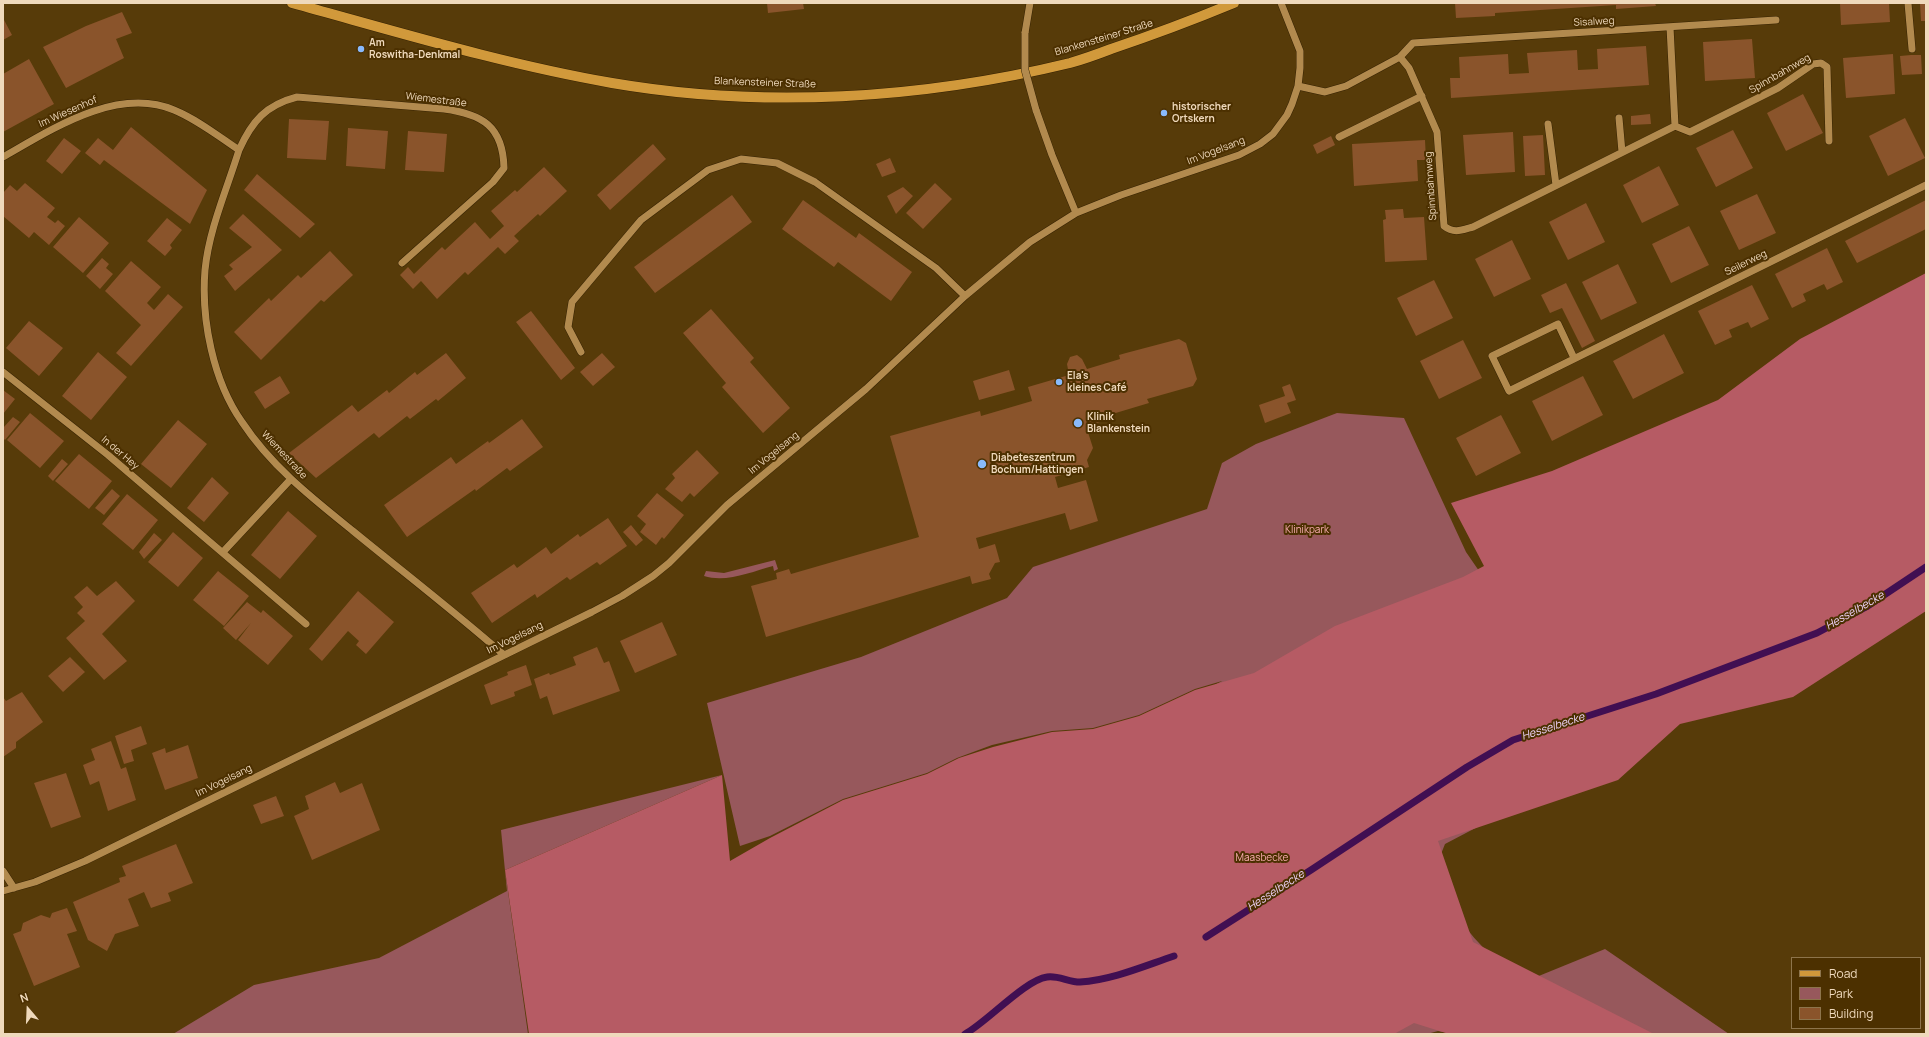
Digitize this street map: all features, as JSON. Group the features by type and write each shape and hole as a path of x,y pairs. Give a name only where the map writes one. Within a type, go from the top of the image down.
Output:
{"main road":[{"name":"Blankensteiner Straße","path":"292,3 395,33 489,57 615,84 715,94 808,97 883,94 954,85 1064,64 1167,31 1234,3"}],"street":[{"path":"1030,3 1024,33 1025,70 1036,110 1052,155 1076,213"},
{"name":"Im Vogelsang","path":"3,890 34,882 85,861 592,612 653,576 695,539 727,505 866,389 965,296 1015,253 1076,213 1121,195 1239,155 1260,144 1273,134 1287,115 1298,86 1300,68 1300,51 1281,3"},
{"path":"1908,3 1912,49"},
{"name":"Sisalweg","path":"1400,57 1413,43 1776,20"},
{"path":"1670,27 1675,126"},
{"path":"1298,86 1325,92 1336,90 1400,57"},
{"name":"Spinnbahnweg","path":"1400,57 1409,68 1437,132 1444,226 1450,231 1459,231 1473,227 1675,126 1690,132 1778,88 1813,64 1821,63 1827,67 1829,141"},
{"name":"Wiemestraße","path":"402,262 493,182 504,168 502,146 494,132 482,119 465,112 297,96 280,101 266,110 248,130 239,150 208,250 205,270 204,309 210,341 228,395 241,422 290,480 504,655"},
{"path":"1339,137 1422,96"},
{"name":"Im Wiesenhof","path":"3,157 40,135 102,108 133,103 153,104 173,110 193,119 239,150"},
{"path":"1619,118 1622,152"},
{"path":"1548,124 1556,185"},
{"path":"581,352 568,327 572,302 642,220 708,170 741,159 777,163 815,182 936,268 965,296"},
{"name":"Seilerweg","path":"1574,358 1558,324 1492,356 1509,390 1574,358 1926,184"},
{"name":"In der Hey","path":"3,372 108,455 306,624"},
{"path":"223,552 290,480"},
{"path":"3,871 14,888"}],"green space":[{"name":"Maasbecke","path":"1926,273 1926,611 1793,697 1680,724 1618,780 1438,841 1473,942 1654,1034 1449,1034 1414,1023 1394,1034 529,1034 505,870 722,775 730,861 770,838 843,800 927,774 959,758 993,747 1052,732 1093,729 1139,716 1195,690 1254,673 1335,626 1463,577 1484,566 1451,503 1552,471 1718,400 1800,339"},
{"name":"Maasbecke","path":"1337,413 1404,418 1466,552 1497,597 1695,713 1445,844 1437,864 1446,895 1458,917 1474,938 1492,956 1524,982 1605,949 1729,1034 1454,1034 1438,1031 1427,1034 704,1034 1187,700 1222,681 1195,689 1139,715 1093,728 1052,731 992,745 957,758 927,773 843,799 770,836 740,846 707,703 861,657 1007,598 1033,567 1207,509 1222,463 1256,444"},
{"path":"775,560 778,569 774,571 773,566 747,574 730,577 712,578 704,576 706,571 724,573"},
{"path":"722,775 505,870 528,1034 173,1034 254,985 379,958 507,891 501,830"}],"building":[{"path":"767,3 803,3 804,9 768,13"},
{"path":"1455,3 1655,3 1656,6 1616,9 1616,5 1495,13 1495,16 1456,18"},
{"path":"1840,3 1889,3 1890,22 1841,25"},
{"path":"1920,3 1926,3 1926,21 1921,21"},
{"path":"122,12 132,33 116,39 124,58 66,88 43,47 86,26"},
{"path":"3,18 12,35 3,40"},
{"path":"1752,39 1755,78 1705,81 1703,42"},
{"path":"1646,46 1649,85 1451,98 1450,78 1460,78 1459,57 1508,54 1509,74 1529,73 1527,53 1577,50 1578,70 1598,69 1597,49"},
{"path":"1893,54 1895,94 1846,98 1843,58"},
{"path":"1921,55 1922,74 1902,75 1900,56"},
{"path":"29,59 54,104 3,132 3,74"},
{"path":"1803,94 1823,133 1786,151 1767,113"},
{"path":"1650,114 1651,124 1631,125 1631,116"},
{"path":"1905,118 1925,158 1888,176 1869,136"},
{"path":"289,119 329,121 326,160 287,158"},
{"path":"131,127 207,190 190,224 104,160 100,165 85,153 98,138 113,150"},
{"path":"348,128 388,131 385,169 346,166"},
{"path":"1733,130 1753,168 1716,187 1696,148"},
{"path":"408,131 447,134 444,172 405,170"},
{"path":"1513,132 1515,172 1466,175 1463,135"},
{"path":"1543,135 1545,175 1525,176 1523,136"},
{"path":"1331,136 1335,145 1317,154 1313,145"},
{"path":"64,138 81,151 62,174 46,161"},
{"path":"1425,140 1426,160 1417,160 1418,181 1354,186 1352,144"},
{"path":"653,144 666,159 610,210 597,195"},
{"path":"890,158 896,172 882,177 876,164"},
{"path":"1659,166 1679,205 1642,223 1623,185"},
{"path":"544,167 567,191 540,216 538,214 514,236 519,241 505,254 498,247 468,275 465,272 437,299 421,281 413,289 400,275 408,267 414,274 442,247 445,250 475,222 490,239 504,226 491,211 515,190 517,192"},
{"path":"257,174 315,224 300,238 244,190"},
{"path":"25,183 55,208 47,217 55,223 58,220 65,226 49,245 34,232 29,238 3,216 3,193 10,185 17,191"},
{"path":"935,183 952,199 923,229 906,213"},
{"path":"903,187 913,196 896,214 887,196"},
{"path":"1757,194 1776,233 1739,250 1720,211"},
{"path":"732,195 752,222 655,293 634,267"},
{"path":"803,200 856,238 859,233 912,272 891,301 838,262 834,267 782,229"},
{"path":"1926,200 1926,229 1857,263 1845,241"},
{"path":"1586,203 1605,242 1568,260 1549,222"},
{"path":"1403,209 1404,218 1424,217 1427,260 1385,262 1383,220 1386,219 1385,210"},
{"path":"243,214 282,250 235,291 224,276 233,269 229,265 252,247 229,228"},
{"path":"79,217 109,243 83,273 53,247"},
{"path":"167,218 182,230 170,245 172,248 165,256 147,241"},
{"path":"1689,226 1709,265 1671,283 1652,244"},
{"path":"1512,240 1531,279 1494,297 1475,259"},
{"path":"1827,248 1843,282 1827,290 1824,284 1803,294 1806,301 1792,308 1775,274"},
{"path":"330,251 353,275 324,302 321,300 261,360 234,332 269,298 271,301 298,275 301,278"},
{"path":"102,258 109,264 106,268 113,274 100,289 86,276"},
{"path":"131,261 161,287 147,303 154,310 168,294 183,307 131,366 116,353 141,325 105,291"},
{"path":"1618,264 1637,303 1601,320 1582,282"},
{"path":"1434,280 1453,318 1416,336 1397,298"},
{"path":"1566,283 1595,341 1582,348 1562,308 1550,313 1541,295"},
{"path":"1752,285 1769,319 1751,328 1748,322 1729,330 1732,337 1715,345 1698,311"},
{"path":"711,309 754,358 750,362 790,408 763,433 722,387 726,383 683,333"},
{"path":"531,311 575,368 561,380 516,322"},
{"path":"29,321 63,348 39,376 6,348"},
{"path":"1664,334 1684,373 1633,399 1613,361"},
{"path":"1179,339 1186,343 1197,379 1193,386 1147,399 1149,403 1099,418 1100,422 1086,426 1093,448 1087,460 1089,467 1055,477 1058,488 1086,480 1098,521 1070,530 1065,513 976,538 979,549 995,544 1000,562 995,563 989,574 991,579 972,584 970,576 766,637 751,586 777,579 776,573 789,569 791,574 919,537 890,436 980,411 981,416 1032,401 1028,387 1069,375 1067,364 1070,357 1077,355 1082,359 1087,369 1120,359 1119,355"},
{"path":"1463,340 1482,378 1439,399 1420,361"},
{"path":"98,352 127,377 91,420 62,396"},
{"path":"446,353 466,378 438,401 436,399 410,419 407,416 379,438 374,433 316,478 289,453 352,405 358,412 387,390 389,393 415,372 417,375"},
{"path":"602,353 615,367 593,386 580,372"},
{"path":"1009,370 1015,390 979,400 973,381"},
{"path":"280,376 290,393 265,409 254,392"},
{"path":"1583,376 1603,415 1552,441 1532,401"},
{"path":"1290,384 1296,400 1287,403 1291,413 1265,423 1259,405 1285,396 1282,387"},
{"path":"3,390 15,399 3,414"},
{"path":"30,413 64,441 40,468 7,440"},
{"path":"1501,415 1521,453 1476,476 1456,438"},
{"path":"13,417 20,422 5,440 3,438 3,428"},
{"path":"522,419 543,447 510,471 507,468 476,491 475,489 407,537 384,505 451,457 456,464 488,441 489,443"},
{"path":"178,420 207,444 171,488 141,464"},
{"path":"697,450 719,473 694,497 690,493 682,502 665,489 675,478 672,474"},
{"path":"79,454 112,481 89,509 55,481"},
{"path":"62,459 68,464 53,481 48,476"},
{"path":"212,477 229,493 204,522 187,508"},
{"path":"112,489 120,496 104,515 95,508"},
{"path":"657,493 684,515 664,539 662,537 656,545 640,532 646,524 637,516"},
{"path":"127,494 158,520 133,550 102,524"},
{"path":"288,511 317,536 280,579 251,555"},
{"path":"608,518 627,546 600,565 597,562 570,580 567,577 537,598 535,594 492,623 471,593 514,564 517,568 546,547 551,554 578,534 580,537"},
{"path":"631,525 643,540 636,546 623,532"},
{"path":"173,532 203,558 178,587 148,562"},
{"path":"154,533 162,540 144,559 139,552"},
{"path":"218,571 249,596 224,626 193,600"},
{"path":"116,581 135,601 102,634 127,661 104,680 66,638 85,621 77,613 83,607 74,597 87,586 97,596"},
{"path":"358,591 394,622 366,654 356,645 359,641 348,631 322,661 309,649"},
{"path":"247,602 261,613 263,610 293,636 268,665 238,640 251,623 236,640 223,628"},
{"path":"662,622 677,655 635,673 620,641"},
{"path":"597,647 604,663 609,661 620,691 553,715 547,696 540,699 534,679 549,673 550,675 576,665 573,657"},
{"path":"70,657 85,672 63,692 48,676"},
{"path":"526,665 532,685 514,692 515,696 491,705 484,685 508,675 507,672"},
{"path":"22,692 43,722 16,742 16,748 3,757 3,697 6,701"},
{"path":"141,726 147,744 131,750 134,761 124,764 115,736"},
{"path":"111,741 121,769 126,767 136,800 108,811 99,781 90,785 83,765 95,760 91,749"},
{"path":"188,745 198,778 165,790 152,753 165,748 166,753"},
{"path":"66,773 81,817 51,828 34,783"},
{"path":"335,782 340,793 362,783 380,830 312,860 294,816 309,809 305,796"},
{"path":"276,796 284,816 261,824 253,805"},
{"path":"176,844 193,883 168,893 171,901 151,908 144,892 128,899 139,926 115,934 107,951 88,940 73,902 120,882 119,878 126,876 122,866"},
{"path":"67,908 77,931 67,934 80,967 34,986 13,934 21,931 23,923 41,915 50,918 52,913"}],"waterway":[{"name":"Hesselbecke","path":"1206,937 1467,767 1513,740 1656,694 1817,633 1866,607 1926,567"},
{"name":"Hesselbecke","path":"965,1034 1017,993 1038,980 1051,977 1076,982 1092,981 1128,972 1174,956"}],"place":[{"name":"Am Roswitha-Denkmal","path":"361,49"},
{"name":"historischer Ortskern","path":"1164,113"},
{"name":"Ela's kleines Café","path":"1059,382"},
{"name":"Klinik Blankenstein","path":"1078,423"},
{"name":"Diabeteszentrum Bochum/Hattingen","path":"982,464"}],"park label":[{"name":"Klinikpark","path":"1307,530"}]}
